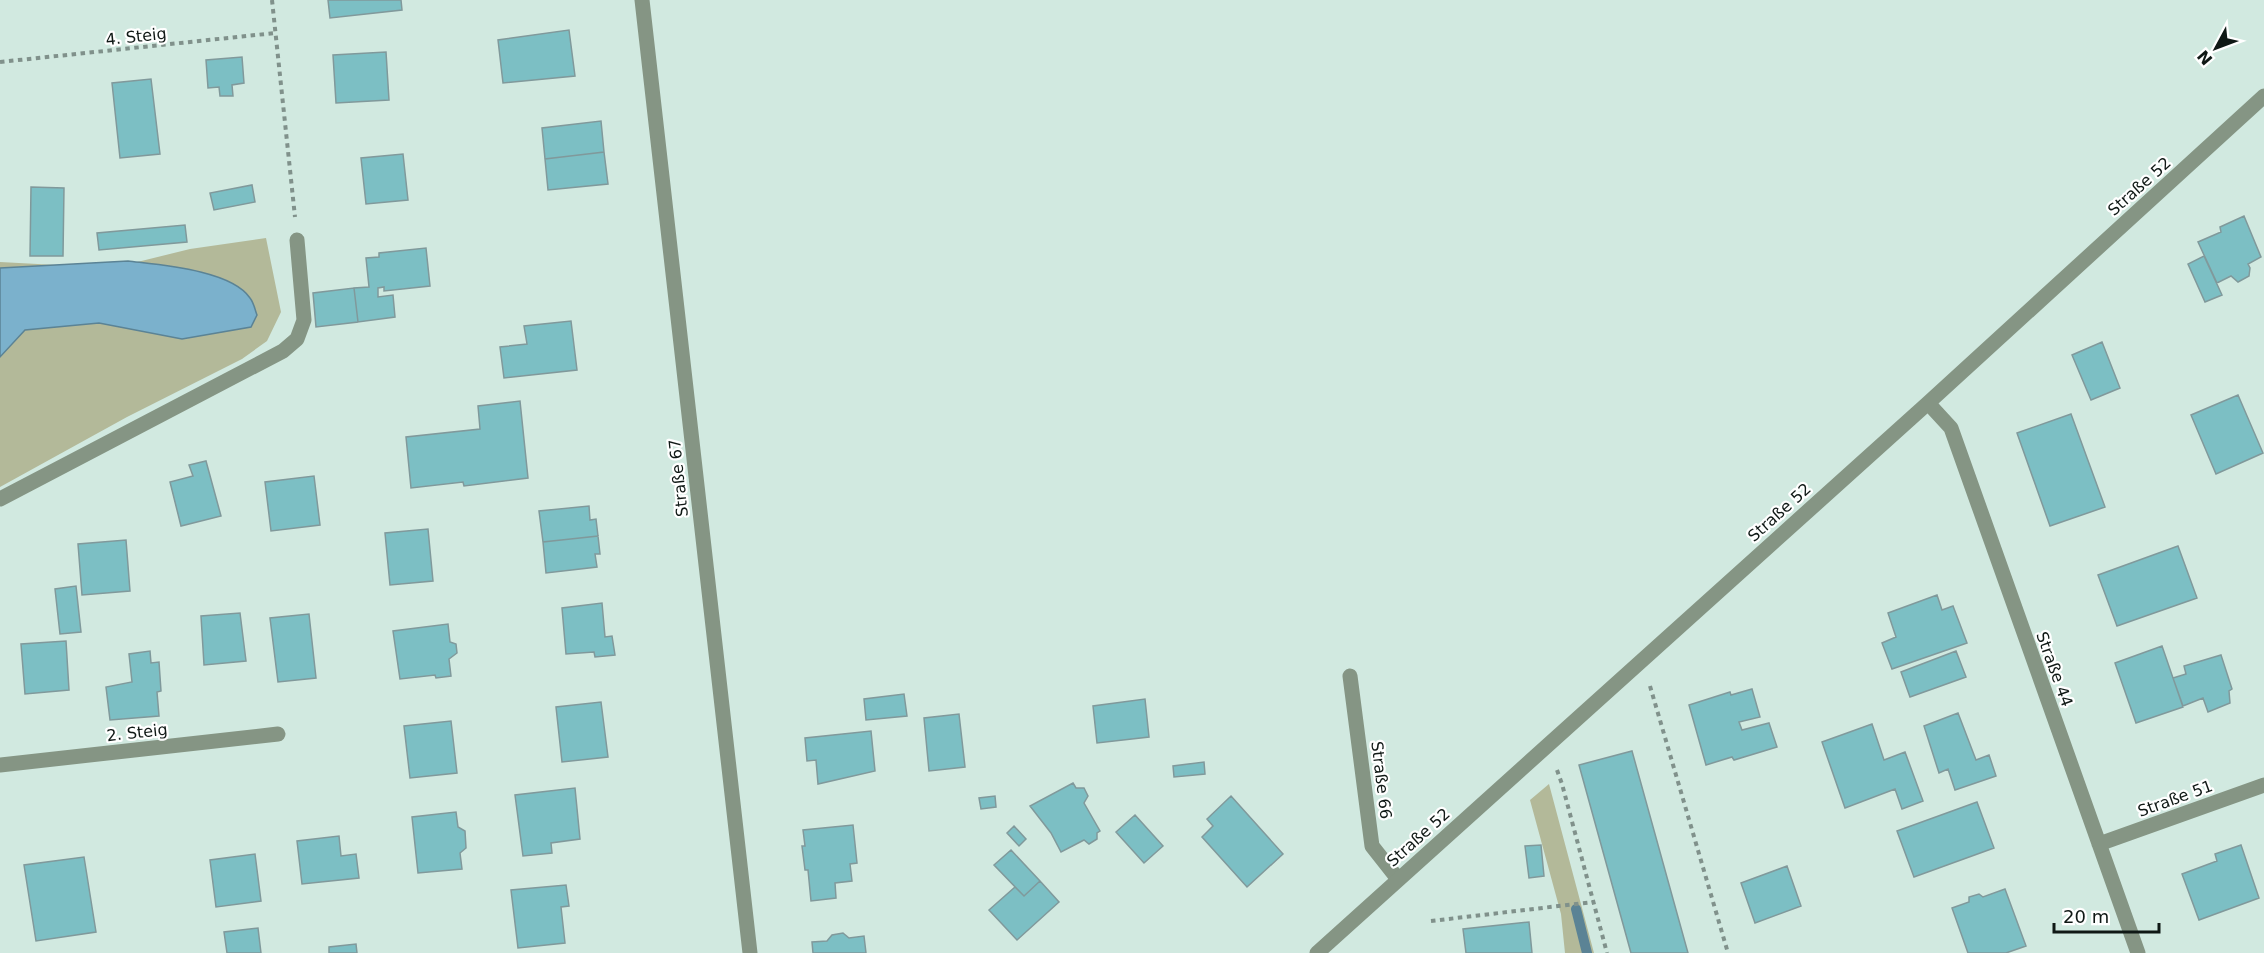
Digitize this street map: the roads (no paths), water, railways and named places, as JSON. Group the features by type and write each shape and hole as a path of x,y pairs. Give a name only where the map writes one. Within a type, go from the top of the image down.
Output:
{"street":[{"name":"Straße 67","path":"642,0 750,953"},
{"name":"Straße 52","path":"1317,953 1928,403 2264,96"},
{"path":"0,499 283,351 297,339 304,320 297,240"},
{"name":"Straße 44","path":"1928,403 1951,428 2138,953"},
{"name":"Straße 66","path":"1350,676 1372,846 1398,879"},
{"name":"2. Steig","path":"0,765 278,734"},
{"name":"Straße 51","path":"2098,844 2264,785"}],"water":[{"path":"128,261 194,270 227,281 241,289 250,298 257,315 251,327 182,339 99,323 25,330 0,357 0,268"}],"waterway":[{"path":"1576,909 1587,953"}]}
